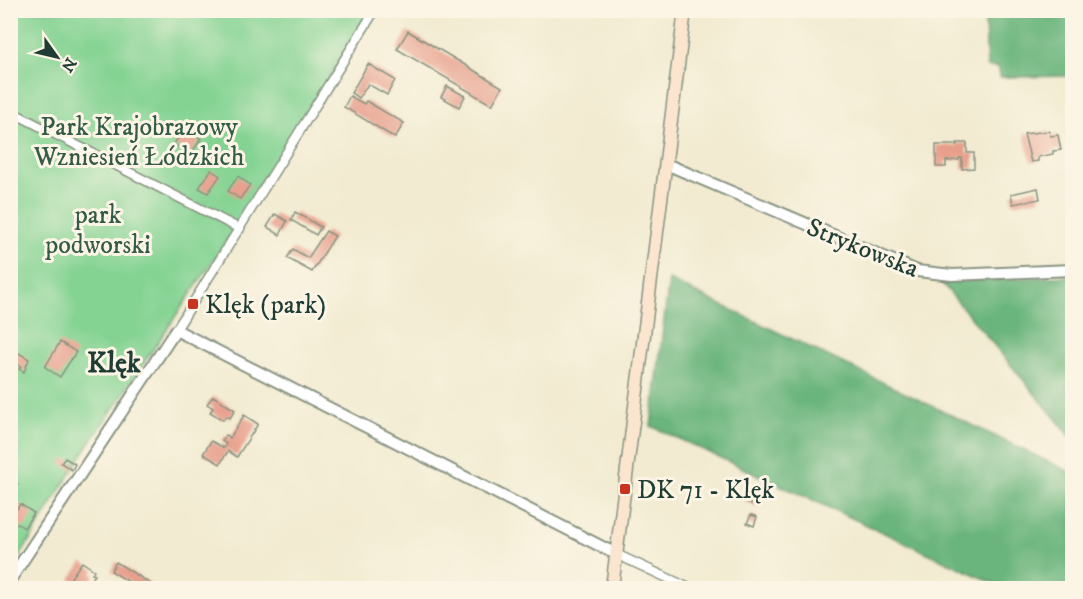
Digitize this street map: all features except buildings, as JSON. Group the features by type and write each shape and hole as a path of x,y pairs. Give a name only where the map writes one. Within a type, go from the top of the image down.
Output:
{"main road":[{"path":"612,588 685,10"}],"street":[{"path":"10,580 176,330 375,10"},
{"path":"10,111 240,229"},
{"name":"Strykowska","path":"666,164 917,271 952,275 1072,270"},
{"path":"176,330 616,554 689,588"}],"green space":[{"path":"993,10 1072,11 1072,76 1000,77 998,67 987,67 985,23"},
{"name":"Park Krajobrazowy Wzniesień Łódzkich","path":"11,11 371,11 238,224 81,456 11,571"},
{"path":"1072,276 1072,438 941,282"},
{"path":"669,280 1072,473 1072,588 1004,588 651,426"}],"place":[{"name":"Klęk (park)","path":"193,304"},
{"name":"DK 71 - Klęk","path":"625,489"}],"district":[{"name":"Klęk","path":"114,362"}],"park label":[{"name":"park podworski","path":"98,229"}]}
